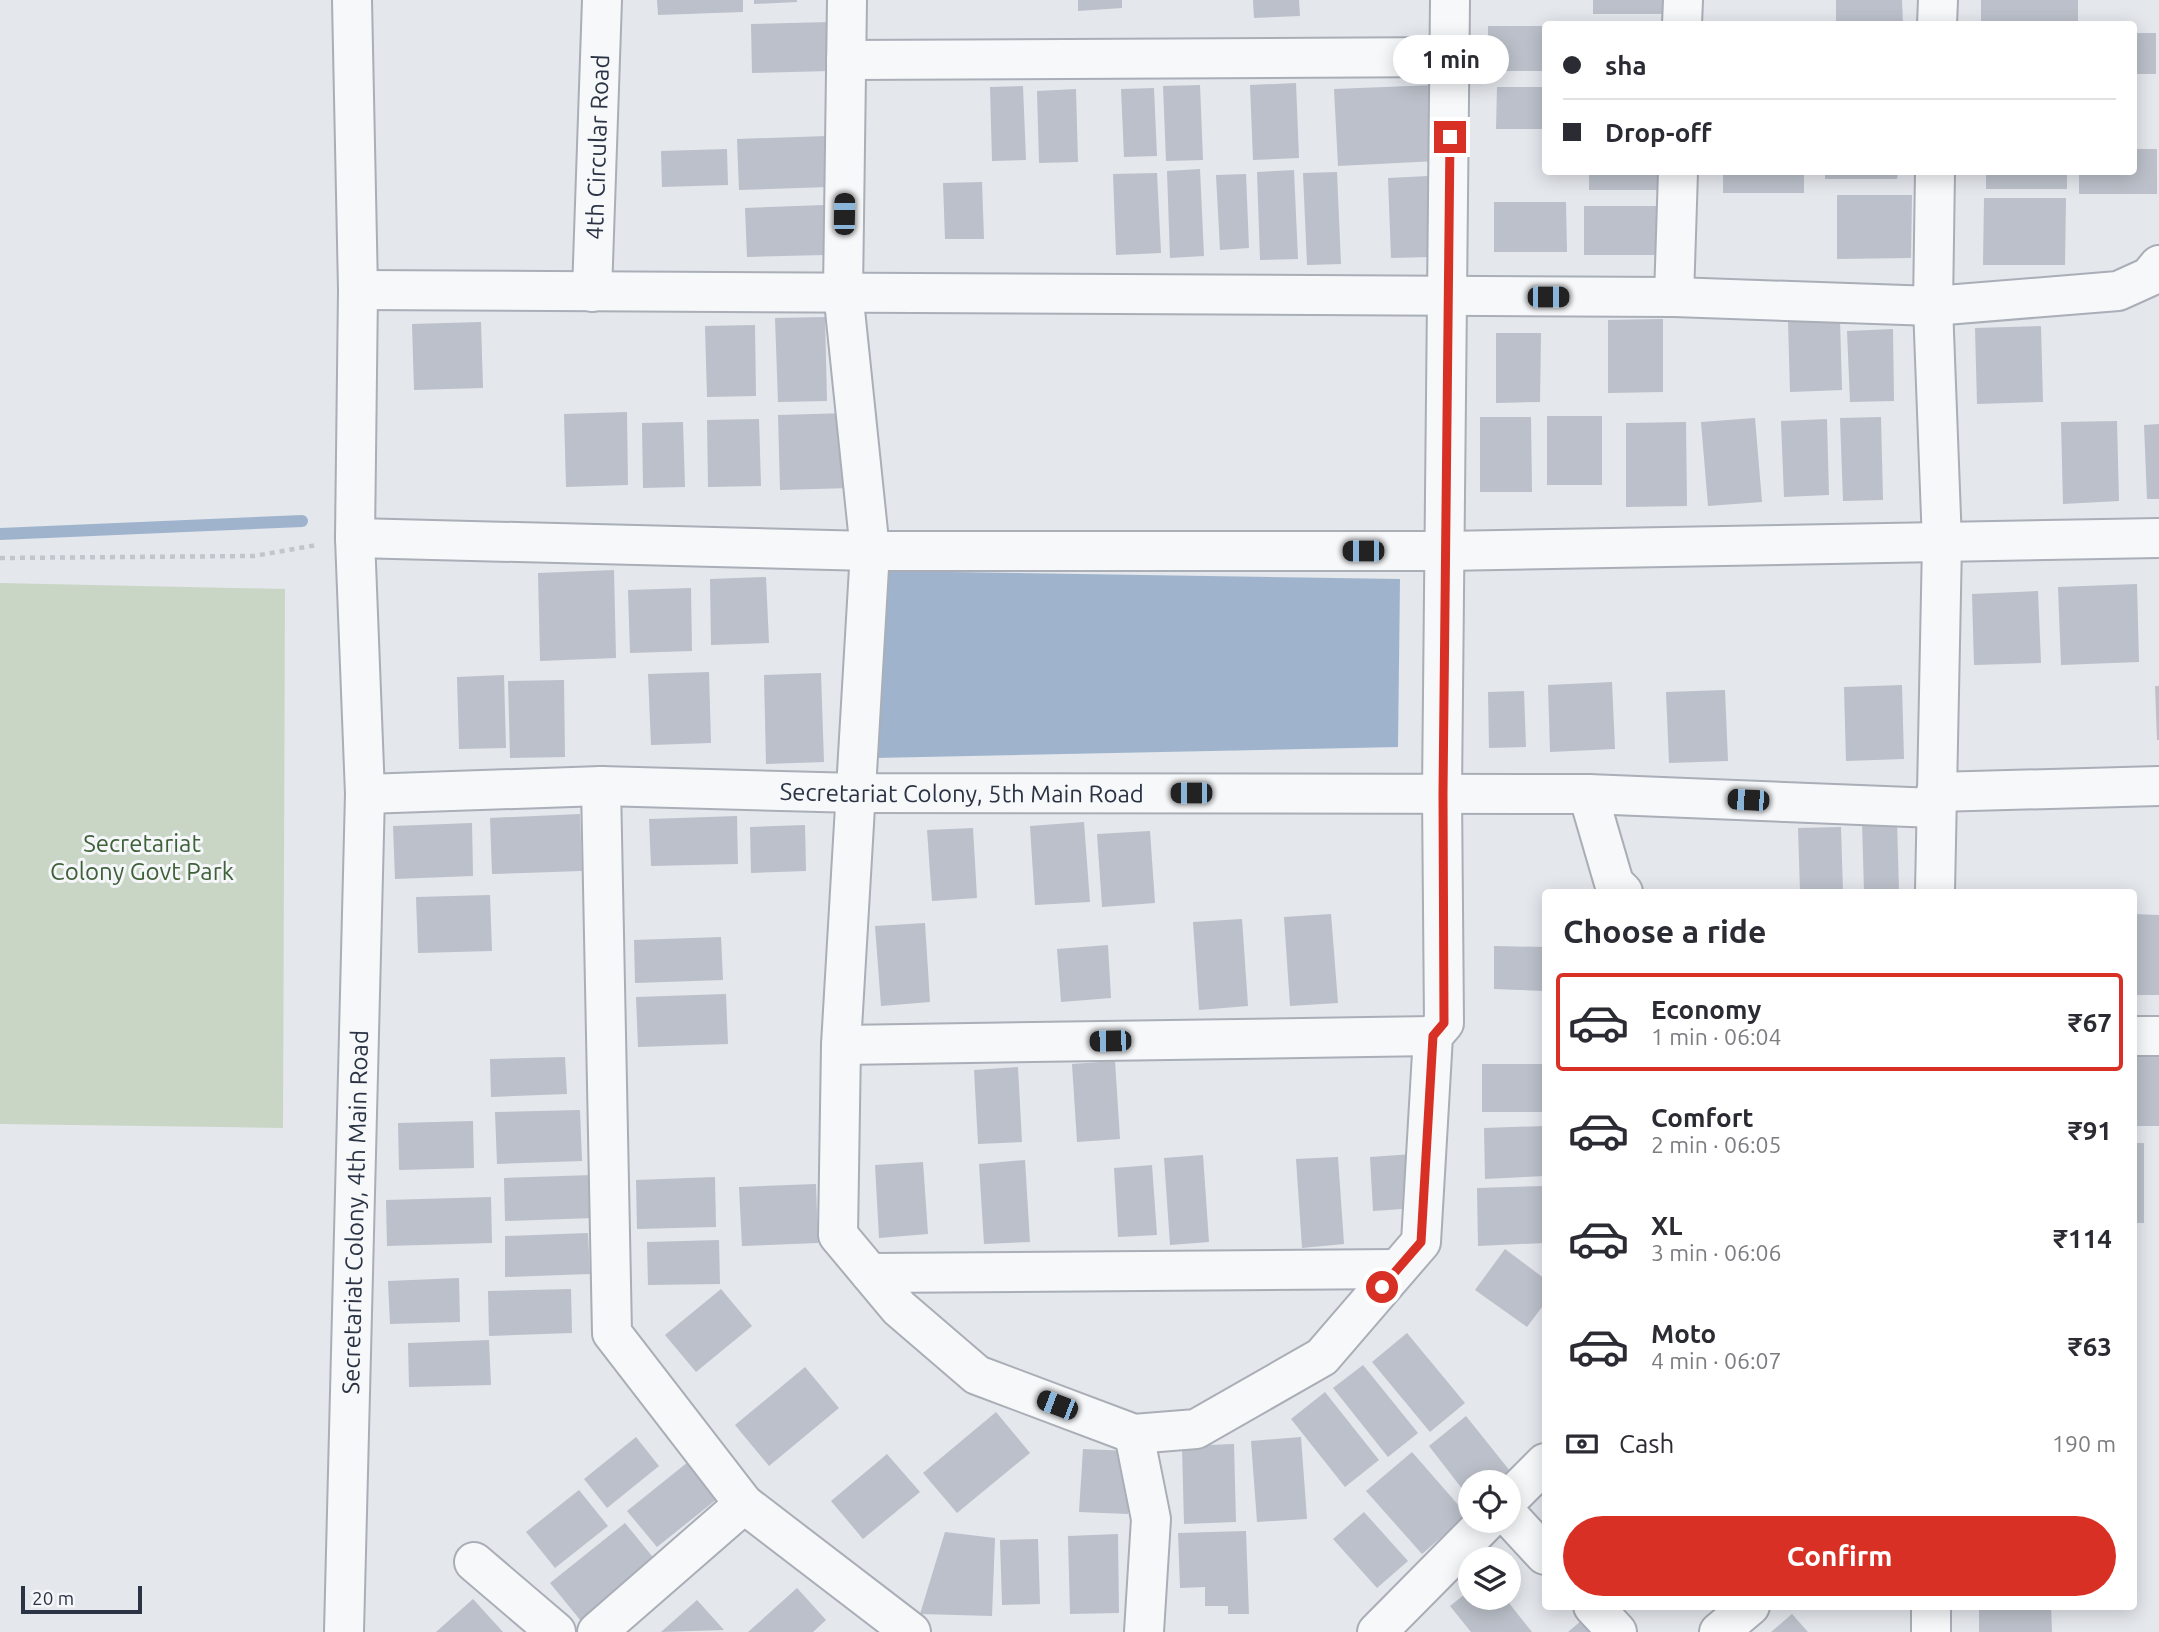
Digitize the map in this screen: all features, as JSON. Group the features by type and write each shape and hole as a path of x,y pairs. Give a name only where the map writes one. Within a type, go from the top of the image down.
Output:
{"street":[{"name":"Secretariat Colony, 4th Main Road","path":"344,1632 365,794 355,538 358,290 352,0"},
{"name":"4th Circular Road","path":"592,292 602,0"},
{"path":"847,0 843,291 870,551 841,1045 838,1235 899,1308 977,1375 1134,1434 1196,1429 1322,1357 1421,1242 1433,1036 1444,1023 1443,793 1450,0"},
{"path":"1682,21 1683,0"},
{"path":"1937,21 1938,0"},
{"path":"846,60 1451,57"},
{"path":"1674,297 1678,175"},
{"path":"1935,175 1933,306 1942,543 1935,889"},
{"path":"358,290 1674,297 1933,306 2118,291 2149,276 2159,265"},
{"path":"355,538 870,551 1445,551 2159,538"},
{"path":"601,786 612,1332 744,1504 911,1632"},
{"name":"Secretariat Colony, 5th Main Road","path":"365,794 601,786 857,793 1443,793 1936,800 2159,786"},
{"path":"1588,794 1614,883 1620,889"},
{"path":"841,1045 1433,1036"},
{"path":"2137,1036 2159,1036"},
{"path":"870,1273 1397,1269"},
{"path":"1134,1434 1150,1519 1144,1632"},
{"path":"1521,1487 1542,1466"},
{"path":"597,1632 744,1504"},
{"path":"1521,1529 1542,1552"},
{"path":"1377,1632 1475,1533"},
{"path":"474,1562 556,1632"},
{"path":"1597,1610 1617,1632"},
{"path":"1719,1632 1745,1610"},
{"path":"1931,1610 1931,1632"}],"path":[{"path":"0,558 254,556 355,538"}],"green space":[{"name":"Secretariat Colony Govt Park","path":"0,583 285,589 283,1128 0,1124"}],"water":[{"path":"884,571 1400,579 1398,747 875,758"}],"building":[{"path":"657,0 743,0 743,12 658,15"},
{"path":"754,0 797,0 797,2 754,4"},
{"path":"1078,0 1122,0 1122,8 1078,11"},
{"path":"1253,0 1299,0 1300,16 1254,18"},
{"path":"1593,0 1675,0 1675,14 1593,14"},
{"path":"1836,0 1902,0 1903,21 1836,21"},
{"path":"1981,0 2078,0 2078,21 1981,21"},
{"path":"829,22 830,71 752,73 751,24"},
{"path":"1488,26 1542,26 1542,71 1488,71"},
{"path":"2137,33 2156,33 2156,74 2137,74"},
{"path":"1296,83 1299,158 1253,160 1250,85"},
{"path":"1200,85 1203,160 1166,161 1163,86"},
{"path":"1435,85 1437,161 1338,166 1334,89"},
{"path":"1023,86 1026,160 992,161 990,87"},
{"path":"1497,87 1542,87 1542,129 1496,129"},
{"path":"1154,88 1157,156 1124,157 1121,89"},
{"path":"1076,89 1078,162 1039,163 1037,91"},
{"path":"827,136 828,187 739,190 737,139"},
{"path":"727,149 728,185 662,187 661,151"},
{"path":"2137,149 2157,149 2157,194 2079,194 2079,175 2137,175"},
{"path":"1200,169 1204,256 1170,258 1167,171"},
{"path":"1294,170 1298,259 1260,260 1257,172"},
{"path":"1337,172 1341,264 1307,265 1303,173"},
{"path":"1157,173 1161,253 1116,255 1113,174"},
{"path":"1246,174 1249,248 1220,250 1216,175"},
{"path":"1589,175 1658,175 1658,190 1589,190"},
{"path":"1723,175 1804,175 1804,193 1723,193"},
{"path":"1825,175 1898,175 1897,179 1825,179"},
{"path":"1986,175 2067,175 2067,189 1986,189"},
{"path":"1428,176 1432,257 1391,258 1388,178"},
{"path":"982,182 984,239 945,239 943,183"},
{"path":"1837,195 1912,195 1911,258 1837,259"},
{"path":"1984,198 2066,198 2065,265 1983,265"},
{"path":"1494,202 1566,202 1567,252 1494,252"},
{"path":"824,205 825,255 747,257 745,208"},
{"path":"1584,206 1660,206 1660,255 1584,255"},
{"path":"825,317 827,401 778,402 775,318"},
{"path":"1663,319 1663,392 1608,393 1608,320"},
{"path":"1840,320 1842,390 1790,392 1788,322"},
{"path":"481,322 483,388 414,390 412,324"},
{"path":"755,325 756,396 707,397 705,326"},
{"path":"2041,326 2043,402 1977,404 1975,328"},
{"path":"1893,329 1894,401 1850,402 1847,331"},
{"path":"1496,333 1541,333 1540,402 1496,403"},
{"path":"627,412 628,485 566,487 564,414"},
{"path":"848,413 850,488 780,490 778,415"},
{"path":"1547,416 1602,416 1602,485 1547,485"},
{"path":"1480,417 1531,417 1532,492 1480,492"},
{"path":"1881,417 1883,500 1843,501 1840,418"},
{"path":"1755,418 1762,502 1708,506 1701,422"},
{"path":"759,419 761,486 708,487 707,420"},
{"path":"1827,419 1829,495 1784,497 1781,421"},
{"path":"2117,421 2119,501 2063,504 2061,422"},
{"path":"683,422 685,487 643,488 642,423"},
{"path":"1686,422 1687,506 1626,507 1626,423"},
{"path":"2159,424 2159,499 2147,499 2144,425"},
{"path":"614,570 616,658 540,661 538,573"},
{"path":"766,577 769,643 711,645 710,579"},
{"path":"2137,584 2139,662 2061,665 2058,587"},
{"path":"691,588 692,651 630,653 628,590"},
{"path":"2038,591 2041,663 1974,665 1972,594"},
{"path":"709,672 711,743 651,745 648,674"},
{"path":"821,673 824,762 766,764 764,675"},
{"path":"504,675 506,748 459,749 457,677"},
{"path":"564,680 565,757 510,758 508,681"},
{"path":"1612,682 1615,749 1550,752 1548,685"},
{"path":"1902,685 1904,759 1846,761 1844,687"},
{"path":"2155,686 2159,686 2159,740 2157,740"},
{"path":"1725,690 1728,761 1669,763 1666,692"},
{"path":"1524,691 1526,747 1489,748 1488,692"},
{"path":"580,814 582,871 492,874 490,818"},
{"path":"737,816 738,864 651,866 649,819"},
{"path":"1897,820 1899,889 1864,889 1862,821"},
{"path":"1084,822 1090,902 1035,905 1030,826"},
{"path":"472,823 473,876 395,879 393,826"},
{"path":"805,825 806,871 751,873 750,827"},
{"path":"1841,827 1843,889 1800,889 1798,828"},
{"path":"973,828 977,898 932,901 927,830"},
{"path":"1150,831 1155,903 1102,907 1097,834"},
{"path":"490,895 492,951 418,953 416,897"},
{"path":"1331,914 1338,1003 1290,1006 1284,917"},
{"path":"2137,914 2159,915 2159,995 2137,995"},
{"path":"1242,919 1248,1006 1199,1010 1193,922"},
{"path":"925,923 930,1002 881,1006 875,926"},
{"path":"721,937 723,980 635,983 634,940"},
{"path":"1108,945 1111,998 1061,1002 1057,949"},
{"path":"1494,946 1542,947 1542,991 1494,989"},
{"path":"726,994 728,1044 638,1047 636,997"},
{"path":"2137,1055 2159,1055 2159,1126 2137,1126"},
{"path":"565,1057 567,1094 491,1097 490,1059"},
{"path":"1115,1061 1120,1139 1077,1142 1072,1064"},
{"path":"1482,1064 1542,1064 1542,1112 1482,1112"},
{"path":"1018,1067 1022,1142 978,1144 974,1070"},
{"path":"580,1110 582,1161 497,1164 495,1112"},
{"path":"473,1121 474,1168 399,1170 398,1123"},
{"path":"1542,1126 1542,1176 1485,1179 1484,1128"},
{"path":"2137,1143 2144,1143 2144,1223 2137,1223"},
{"path":"1413,1154 1417,1208 1373,1211 1370,1157"},
{"path":"1203,1155 1209,1242 1170,1245 1164,1158"},
{"path":"1338,1157 1344,1244 1302,1248 1296,1159"},
{"path":"1025,1160 1030,1242 984,1244 979,1164"},
{"path":"923,1162 928,1234 879,1238 875,1165"},
{"path":"1152,1165 1157,1235 1118,1237 1114,1168"},
{"path":"593,1175 594,1218 505,1221 504,1178"},
{"path":"715,1177 716,1227 637,1229 636,1180"},
{"path":"816,1184 818,1243 742,1246 739,1187"},
{"path":"1542,1186 1542,1243 1478,1246 1477,1188"},
{"path":"491,1197 492,1243 387,1246 386,1200"},
{"path":"588,1233 590,1274 505,1277 505,1236"},
{"path":"719,1240 720,1284 648,1285 647,1242"},
{"path":"1505,1249 1542,1277 1542,1307 1527,1327 1475,1290"},
{"path":"459,1278 460,1322 390,1324 388,1281"},
{"path":"571,1289 572,1333 489,1336 488,1291"},
{"path":"721,1289 752,1326 696,1372 665,1335"},
{"path":"1407,1333 1465,1403 1430,1432 1372,1362"},
{"path":"489,1340 491,1385 409,1387 408,1343"},
{"path":"1363,1365 1418,1433 1388,1457 1333,1388"},
{"path":"805,1367 839,1408 769,1466 735,1425"},
{"path":"1325,1392 1379,1460 1345,1487 1291,1419"},
{"path":"996,1412 1030,1453 957,1513 923,1473"},
{"path":"1466,1416 1509,1470 1458,1470 1458,1483 1429,1446"},
{"path":"636,1437 659,1466 607,1508 584,1479"},
{"path":"1301,1437 1307,1519 1257,1522 1251,1441"},
{"path":"1234,1444 1236,1522 1184,1524 1182,1446"},
{"path":"1083,1449 1131,1451 1128,1514 1079,1512"},
{"path":"1412,1452 1458,1505 1458,1523 1422,1554 1366,1491"},
{"path":"887,1454 920,1492 863,1539 831,1501"},
{"path":"688,1462 717,1499 657,1547 627,1511"},
{"path":"579,1490 608,1526 555,1568 526,1532"},
{"path":"1364,1512 1408,1561 1377,1588 1333,1539"},
{"path":"625,1523 656,1561 581,1621 550,1583"},
{"path":"1246,1531 1249,1614 1228,1614 1228,1606 1205,1606 1205,1587 1180,1588 1178,1533"},
{"path":"945,1532 995,1538 992,1616 920,1614"},
{"path":"1118,1534 1119,1613 1070,1614 1068,1536"},
{"path":"1038,1539 1040,1604 1002,1605 1000,1540"},
{"path":"797,1588 826,1620 813,1632 748,1632"},
{"path":"473,1599 503,1632 436,1632"},
{"path":"697,1600 724,1630 661,1632"},
{"path":"1458,1600 1458,1610 1515,1610 1532,1632 1471,1632 1450,1606"},
{"path":"1596,1610 1616,1632 1568,1632"},
{"path":"1979,1610 2051,1610 2052,1632 1979,1632"},
{"path":"1792,1614 1808,1632 1771,1632"}],"waterway":[{"path":"0,534 302,521"}],"route":[{"path":"1382,1287 1421,1242 1433,1036 1444,1023 1443,793 1450,137"}]}
